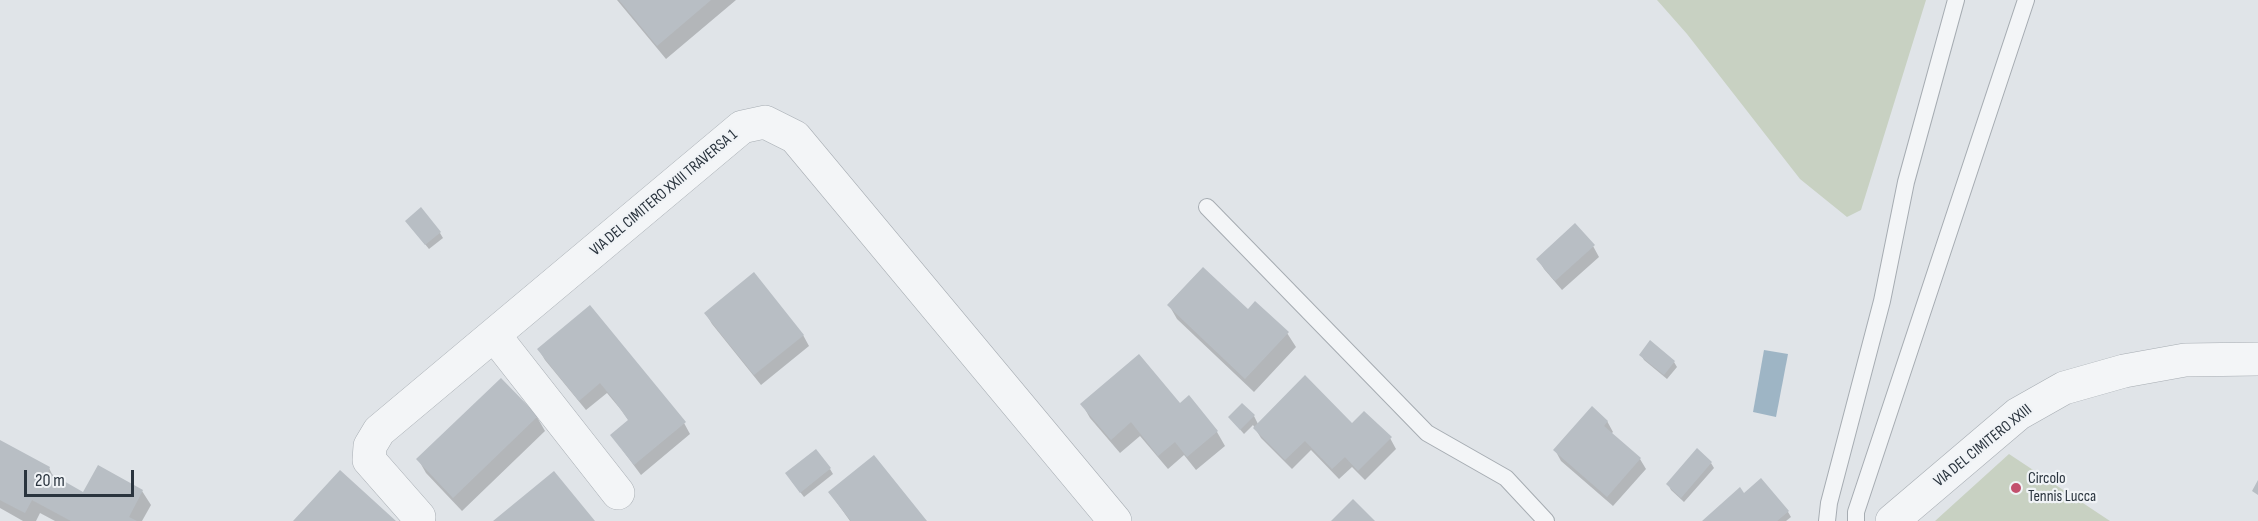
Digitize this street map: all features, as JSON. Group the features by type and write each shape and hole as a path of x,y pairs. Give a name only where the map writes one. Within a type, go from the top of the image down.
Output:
{"street":[{"name":"VIA DEL CIMITERO XXIII TRAVERSA 1","path":"419,517 369,460 370,446 379,431 742,127 765,122 795,137 1115,521"},
{"path":"494,335 618,493"},
{"name":"VIA DEL CIMITERO XXIII","path":"1892,521 2018,414 2064,388 2124,371 2185,360 2258,359"}],"lane":[{"path":"1827,521 1829,502 1882,301 1906,182 1956,0"},
{"path":"1856,521 1856,512 2026,0"},
{"path":"1207,207 1428,433 1506,478 1546,521"}],"green space":[{"path":"1657,0 1926,0 1861,210 1847,217 1800,179 1687,34"},
{"name":"Circolo Tennis Lucca","path":"2009,454 2110,521 1935,521"}],"water":[{"path":"1764,350 1788,354 1776,417 1753,412"}],"building":[{"path":"619,0 711,0 657,46"},
{"path":"421,207 441,232 425,245 405,221"},
{"path":"1575,223 1595,245 1555,281 1536,259"},
{"path":"1203,267 1248,309 1255,301 1289,332 1245,379 1167,305"},
{"path":"754,272 804,335 754,375 704,313"},
{"path":"590,305 686,422 634,465 610,435 628,420 600,383 579,401 537,349"},
{"path":"1650,340 1675,361 1664,375 1639,355"},
{"path":"1139,354 1180,403 1189,395 1218,431 1187,457 1175,442 1158,456 1131,422 1111,440 1080,404"},
{"path":"1305,375 1352,423 1364,411 1392,437 1358,471 1345,457 1332,469 1305,441 1285,460 1253,428"},
{"path":"501,378 538,416 453,498 416,459"},
{"path":"1242,403 1255,415 1240,430 1228,417"},
{"path":"1592,406 1608,421 1604,426 1641,458 1607,497 1553,450"},
{"path":"0,440 50,467 48,472 83,492 98,465 143,490 129,517 137,521 71,521 32,500 25,513 0,500"},
{"path":"1697,448 1712,462 1681,498 1666,484"},
{"path":"816,449 831,468 800,493 785,473"},
{"path":"874,455 927,521 851,521 828,492"},
{"path":"340,470 396,521 293,521"},
{"path":"554,471 595,521 493,521"},
{"path":"1761,478 1789,511 1777,521 1702,521 1740,487 1744,493"},
{"path":"2258,480 2258,495 2252,491"},
{"path":"1353,499 1375,521 1331,521"}],"place":[{"name":"Circolo Tennis Lucca","path":"2016,488"}]}
